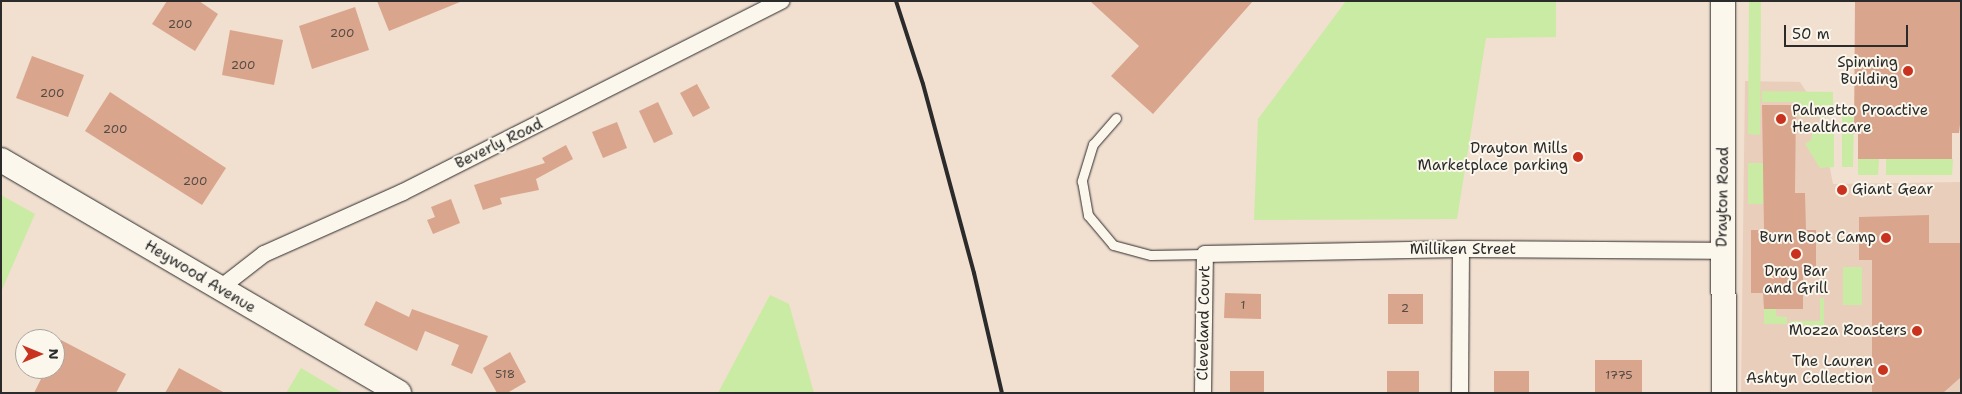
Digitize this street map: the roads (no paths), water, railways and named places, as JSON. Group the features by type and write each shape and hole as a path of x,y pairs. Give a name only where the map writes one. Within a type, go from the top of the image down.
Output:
{"street":[{"name":"Beverly Road","path":"219,289 264,254 411,188 780,1"},
{"name":"Drayton Road","path":"1724,1 1722,251 1724,393"},
{"name":"Heywood Avenue","path":"1,160 399,393"},
{"name":"Milliken Street","path":"1205,254 1461,249 1722,251"},
{"path":"1460,393 1461,249"},
{"name":"Cleveland Court","path":"1203,393 1205,254"}],"lane":[{"path":"1116,118 1092,144 1082,181 1088,215 1113,245 1151,255 1205,254"}],"railway":[{"path":"896,1 923,84 974,273 1002,393"}],"place":[{"name":"Spinning Building","path":"1908,71"},
{"name":"Palmetto Proactive Healthcare","path":"1781,119"},
{"name":"Drayton Mills Marketplace parking","path":"1578,157"},
{"name":"Giant Gear","path":"1842,190"},
{"name":"Burn Boot Camp","path":"1886,238"},
{"name":"Dray Bar and Grill","path":"1796,254"},
{"name":"Mozza Roasters","path":"1917,331"},
{"name":"The Lauren Ashtyn Collection","path":"1883,370"}]}
